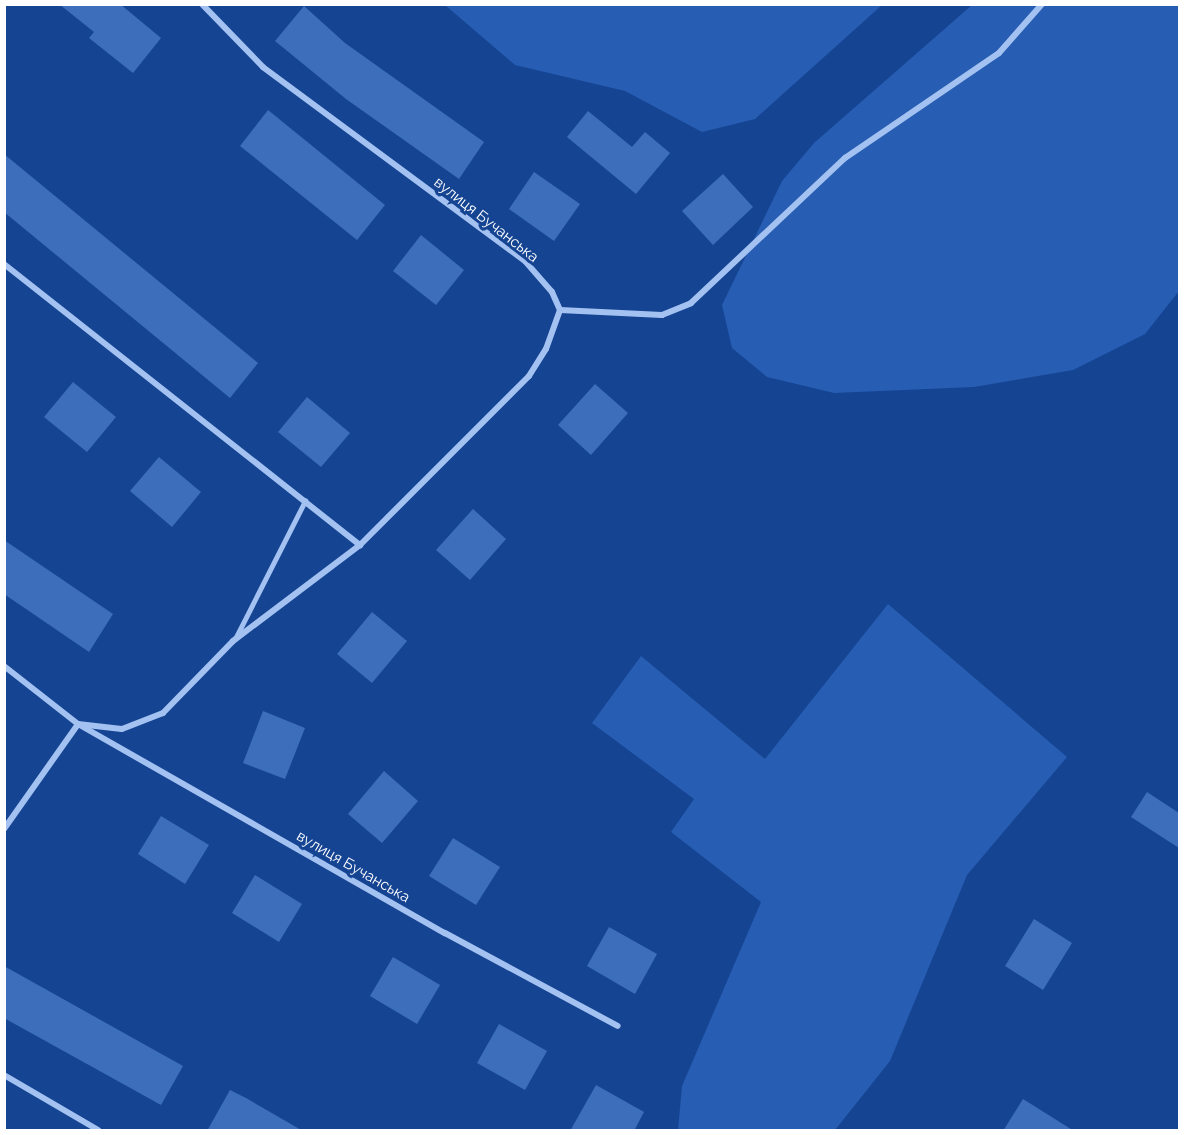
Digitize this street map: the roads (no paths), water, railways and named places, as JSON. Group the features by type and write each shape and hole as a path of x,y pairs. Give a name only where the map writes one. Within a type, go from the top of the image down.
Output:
{"street":[{"name":"вулиця Бучанська","path":"202,4 263,67 525,261 552,292 560,310"},
{"path":"4,829 78,724 122,729 163,713 233,641 360,545 529,375 546,349 560,310 662,315 690,303 845,158 999,53 1042,4"},
{"path":"4,264 360,545"},
{"name":"вулиця Бучанська","path":"4,666 78,724 445,933 618,1026"},
{"path":"4,1075 98,1131"}],"lane":[{"path":"233,641 305,501"}]}
